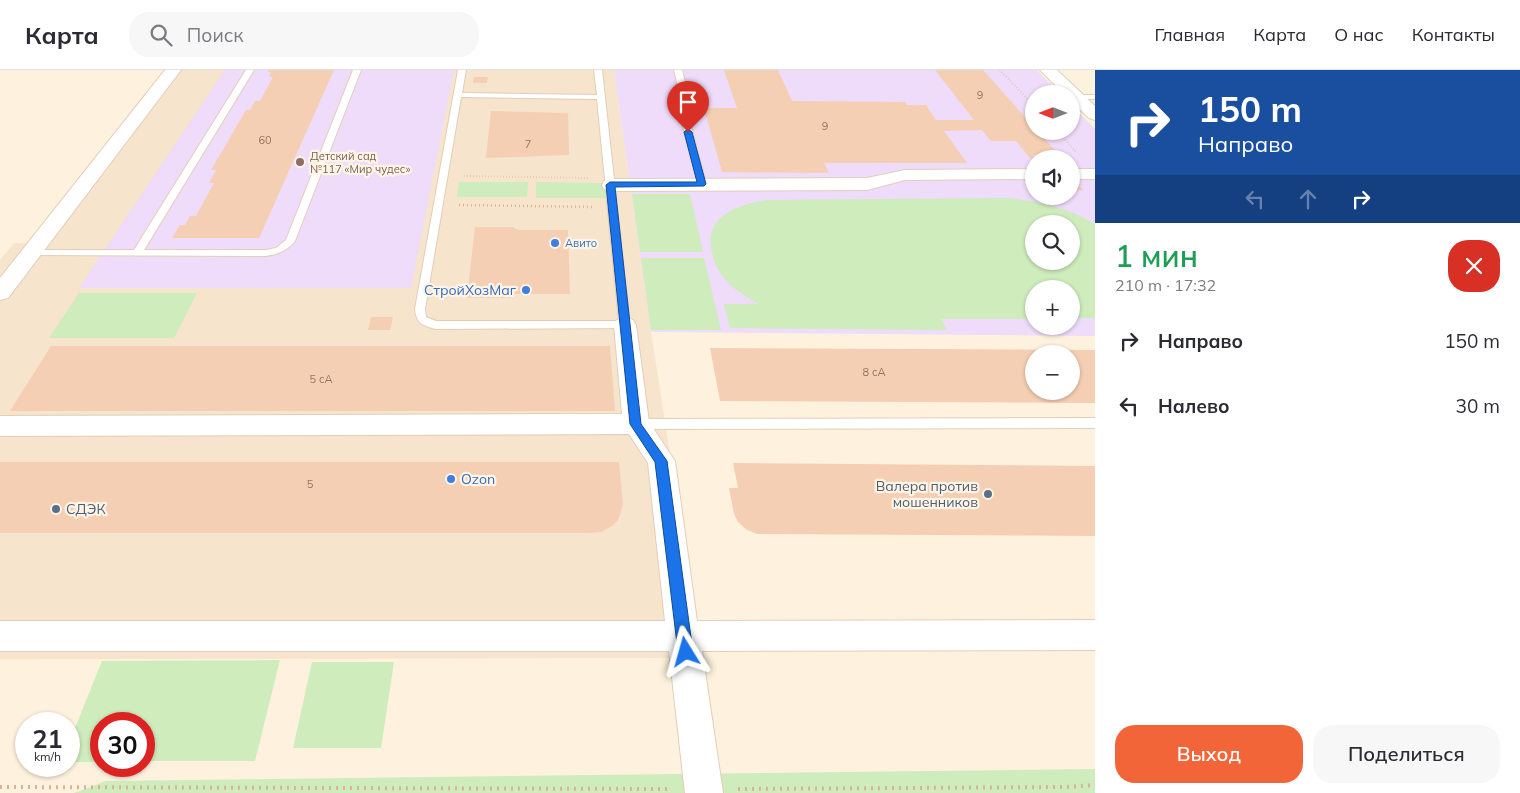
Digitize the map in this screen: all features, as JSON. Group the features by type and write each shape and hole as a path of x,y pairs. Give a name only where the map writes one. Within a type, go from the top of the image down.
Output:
{"street":[{"path":"0,294 173,70"},
{"path":"1048,70 1064,85"},
{"path":"1080,101 1095,115"},
{"path":"610,181 702,184 867,184 893,176 904,175 1025,174"},
{"path":"1080,174 1095,174"},
{"path":"625,324 636,424 661,461 704,791"},
{"path":"0,426 636,424"},
{"path":"0,636 1095,635"}],"lane":[{"path":"137,253 250,70"},
{"path":"31,253 266,253 284,248 290,241 357,70"},
{"path":"462,70 420,309 421,318 427,323 436,324 625,324 598,70"},
{"path":"678,70 682,86 679,96 702,184"},
{"path":"458,96 601,97"},
{"path":"1080,97 1095,97"},
{"path":"636,424 1095,423"}],"path":[{"path":"1000,70 1025,96"},
{"path":"444,176 610,181"},
{"path":"438,204 613,207"},
{"path":"0,787 704,791 1066,787 1095,784"}],"shaded area":[{"path":"164,70 614,70 651,332 702,658 0,659 0,260 14,243 27,243"},
{"name":"Детский сад №117 «Мир чудес»","path":"225,70 454,70 411,288 79,288"},
{"path":"614,70 1037,70 1051,85 1025,85 1025,140 1080,140 1080,114 1095,129 1095,336 651,332"}],"green space":[{"path":"459,182 528,182 527,197 457,197"},
{"path":"536,182 605,183 606,198 536,198"},
{"path":"632,194 690,194 703,252 640,252"},
{"path":"1007,198 1025,200 1025,205 1048,205 1064,210 1078,215 1025,215 1025,270 1080,270 1080,216 1095,224 1095,318 1080,318 1080,280 1025,280 1025,319 941,319 947,330 730,328 724,304 759,304 737,290 720,273 712,252 711,239 713,229 718,220 726,214 736,208 768,200"},
{"path":"641,258 704,258 721,330 651,330"},
{"path":"79,293 197,293 174,338 49,338"},
{"path":"280,660 255,761 155,761 155,712 90,712 90,762 80,762 80,716 102,661"},
{"path":"312,662 394,662 381,748 293,748"},
{"path":"1095,769 1095,793 74,793 106,781"}],"building":[{"path":"269,70 334,70 259,238 172,238 180,225 185,225 190,216 196,216 214,183 209,183 216,170 211,170 246,110 250,110 255,101 260,101 273,77 269,77 271,72 267,72"},
{"path":"724,70 778,70 792,101 905,102 907,105 926,105 936,120 974,120 935,70 983,70 1025,117 1025,140 1046,140 1055,150 1025,150 1025,152 1016,141 991,141 982,130 944,131 967,163 824,163 829,173 722,172 704,108 737,108"},
{"path":"474,77 488,77 487,83 473,83"},
{"path":"491,111 568,113 569,155 486,158"},
{"path":"475,227 513,227 518,230 568,230 570,294 515,294 510,298 467,298"},
{"path":"371,317 393,317 390,330 368,330"},
{"path":"51,346 610,346 615,411 10,411"},
{"path":"710,348 1025,350 1025,400 1080,400 1080,350 1095,350 1095,403 720,401"},
{"path":"0,462 619,462 623,505 618,520 612,526 601,532 588,533 0,533"},
{"path":"733,463 1095,466 1095,536 757,534 747,530 738,522 734,514 729,488 738,488"}],"place":[{"name":"Детский сад №117 «Мир чудес»","path":"300,162"},
{"name":"Авито","path":"555,243"},
{"name":"СтройХозМаг","path":"526,290"},
{"name":"Ozon","path":"451,479"},
{"name":"Валера против мошенников","path":"988,494"},
{"name":"СДЭК","path":"56,509"}],"route":[{"path":"686,652 661,461 636,424 610,185 702,184 688,132"}]}
